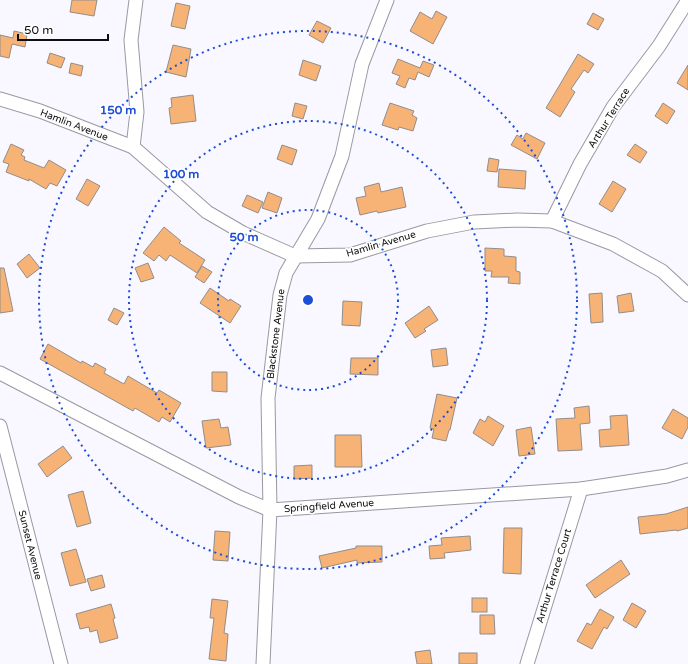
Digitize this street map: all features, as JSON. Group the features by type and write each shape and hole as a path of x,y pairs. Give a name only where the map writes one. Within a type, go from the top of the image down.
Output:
{"street":[{"path":"133,147 137,112 131,40 136,0"},
{"name":"Blackstone Avenue","path":"263,664 270,510 268,398 280,295 286,273 318,219 342,156 362,64 387,0"},
{"name":"Arthur Terrace","path":"552,221 580,164 613,108 659,46 688,0"},
{"name":"Hamlin Avenue","path":"0,99 40,111 133,147 207,212 243,233 295,256 350,255 427,231 474,222 516,220 552,221 614,244 662,270 688,295"},
{"name":"Springfield Avenue","path":"0,374 239,497 270,510 581,488 667,476 688,470"},
{"name":"Sunset Avenue","path":"0,426 61,664"},
{"name":"Arthur Terrace Court","path":"528,664 581,488"}],"building":[{"path":"72,0 97,0 94,16 70,12"},
{"path":"176,3 190,6 185,29 171,26"},
{"path":"436,11 447,17 433,44 410,31 420,12 432,19"},
{"path":"593,13 604,19 598,30 587,24"},
{"path":"317,21 331,28 323,43 309,35"},
{"path":"14,31 27,34 25,47 12,44 9,58 0,56 0,35 13,38"},
{"path":"173,45 191,49 186,77 166,72"},
{"path":"50,53 65,58 61,68 47,63"},
{"path":"578,54 594,64 588,73 584,70 571,89 575,92 560,117 546,108"},
{"path":"398,59 420,68 423,61 434,65 429,77 418,72 415,80 409,78 405,88 396,84 400,76 392,73"},
{"path":"303,60 321,66 316,81 299,75"},
{"path":"71,63 83,66 81,76 69,73"},
{"path":"688,65 688,90 677,83"},
{"path":"193,95 196,121 171,124 169,108 172,107 171,98"},
{"path":"295,103 307,106 303,119 292,116"},
{"path":"390,103 414,111 412,115 417,118 413,131 399,127 398,130 382,125"},
{"path":"663,103 675,111 667,124 655,116"},
{"path":"526,133 545,143 537,159 511,145 517,135 523,139"},
{"path":"11,144 24,150 21,155 25,157 24,160 44,168 49,160 66,170 57,186 50,183 46,189 29,179 29,181 6,172 9,164 3,162"},
{"path":"635,144 647,152 640,163 627,155"},
{"path":"282,145 297,150 292,165 277,159"},
{"path":"489,158 499,160 497,172 487,171"},
{"path":"499,169 526,171 525,189 498,187"},
{"path":"87,179 100,186 88,206 76,199"},
{"path":"613,181 626,189 612,212 599,204"},
{"path":"379,183 381,192 402,187 406,207 360,215 356,198 366,196 364,187"},
{"path":"268,192 282,198 277,213 262,208"},
{"path":"247,195 263,202 258,213 242,206"},
{"path":"164,227 181,241 179,243 205,260 197,273 170,255 166,261 159,255 154,261 143,253"},
{"path":"485,248 504,249 504,256 516,257 516,271 520,272 520,284 508,283 509,277 491,277 492,271 485,271"},
{"path":"29,254 40,268 27,278 17,264"},
{"path":"148,263 154,278 141,282 135,268"},
{"path":"202,266 212,272 204,283 195,277"},
{"path":"0,268 4,268 13,311 0,313"},
{"path":"210,288 229,301 230,299 241,306 230,323 200,303"},
{"path":"602,293 603,322 591,323 589,294"},
{"path":"631,293 634,311 619,313 617,296"},
{"path":"343,301 362,302 360,326 342,325"},
{"path":"429,306 438,320 424,329 426,331 415,338 405,323"},
{"path":"114,308 124,313 117,325 108,320"},
{"path":"48,344 81,363 82,361 93,367 95,363 106,369 104,373 124,384 128,376 157,393 159,390 181,403 170,422 162,417 159,422 135,408 133,411 40,359"},
{"path":"446,348 448,365 433,367 431,350"},
{"path":"351,358 378,358 378,375 350,374"},
{"path":"212,372 227,372 227,392 212,391"},
{"path":"437,394 457,398 446,441 432,438 434,429 430,428"},
{"path":"589,406 590,423 580,424 582,450 558,451 556,419 575,418 574,408"},
{"path":"673,409 688,418 688,427 682,439 662,428"},
{"path":"627,415 629,445 600,447 599,430 611,429 610,416"},
{"path":"488,416 504,426 493,446 473,433 480,419 485,422"},
{"path":"219,419 221,428 228,427 231,445 206,448 202,421"},
{"path":"531,427 535,454 519,456 516,430"},
{"path":"335,435 361,435 362,467 335,467"},
{"path":"63,446 72,458 47,477 38,464"},
{"path":"312,465 312,478 294,479 294,466"},
{"path":"83,491 91,523 77,527 68,495"},
{"path":"688,507 688,528 677,531 640,534 638,517 666,514"},
{"path":"504,528 522,528 521,574 503,573"},
{"path":"215,531 230,532 228,561 213,560"},
{"path":"470,536 471,550 444,553 445,558 430,559 429,546 442,545 441,538"},
{"path":"356,546 382,546 382,562 357,563 357,560 322,568 319,556 356,548"},
{"path":"76,549 86,582 70,586 61,553"},
{"path":"621,560 630,574 595,598 586,585"},
{"path":"102,575 105,587 91,591 87,579"},
{"path":"472,598 487,598 487,612 472,612"},
{"path":"212,599 228,601 224,633 228,634 226,661 209,659 214,618 210,618"},
{"path":"632,603 646,611 636,628 623,620"},
{"path":"111,604 118,638 100,643 97,630 90,632 89,627 80,629 76,614"},
{"path":"600,609 614,617 607,629 604,627 592,649 577,641 587,623 591,625"},
{"path":"480,615 494,615 495,634 480,634"},
{"path":"430,650 432,664 417,664 415,652"},
{"path":"459,653 477,653 477,664 459,664"}]}
